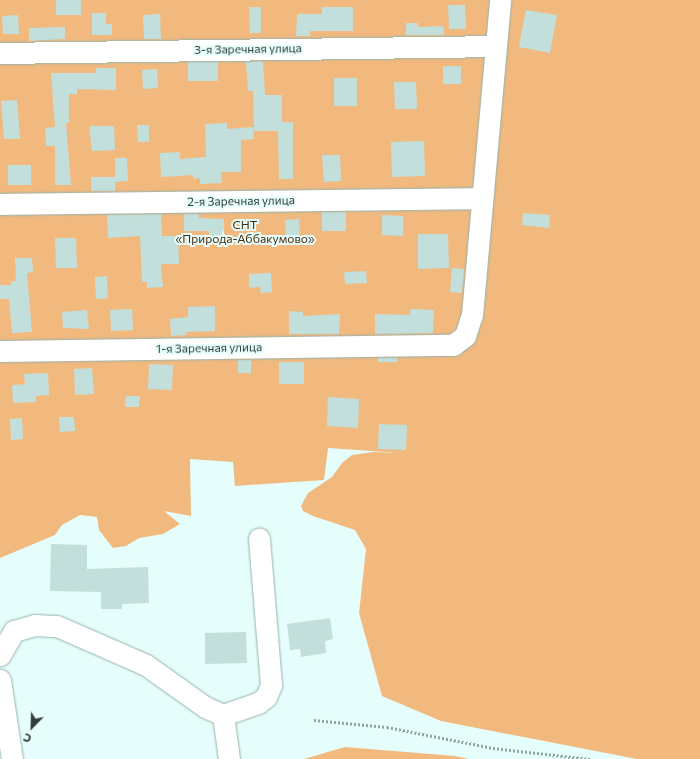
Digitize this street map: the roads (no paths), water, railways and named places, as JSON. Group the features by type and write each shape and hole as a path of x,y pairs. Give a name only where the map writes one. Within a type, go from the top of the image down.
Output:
{"street":[{"name":"1-я Заречная улица","path":"0,351 453,345 465,336 474,294 500,0"},
{"name":"3-я Заречная улица","path":"0,53 496,46"},
{"name":"2-я Заречная улица","path":"0,204 482,198"},
{"path":"0,655 14,631 35,624 57,626 146,665 205,707 223,715 258,703 266,697 271,685 259,538"},
{"path":"0,680 12,759"},
{"path":"223,715 229,759"}],"park label":[{"name":"СНТ «Природа-Аббакумово»","path":"245,232"}]}
